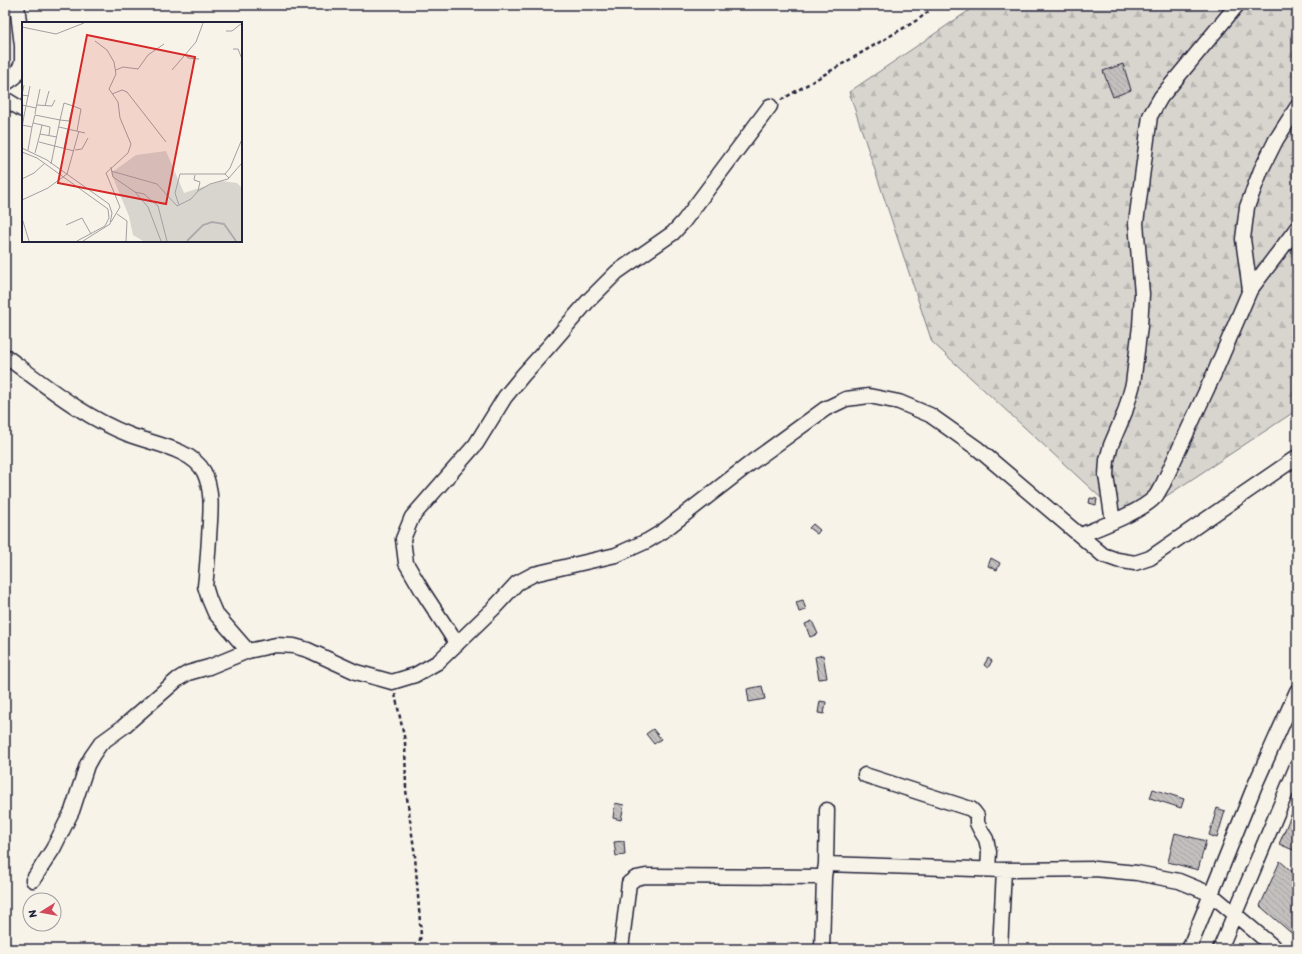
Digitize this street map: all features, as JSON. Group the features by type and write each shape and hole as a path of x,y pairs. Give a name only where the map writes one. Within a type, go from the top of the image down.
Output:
{"street":[{"path":"5,84 15,77 22,63 22,46 17,5"},
{"path":"1113,522 1106,475 1107,460 1111,445 1125,412 1133,384 1142,294 1136,222 1150,116 1160,97 1237,5"},
{"path":"5,99 22,109"},
{"path":"457,644 406,563 403,539 412,518 476,444 505,397 589,300 617,272 655,244 673,233 684,221 770,106"},
{"path":"1250,290 1243,239 1247,207 1261,170 1276,140 1297,106"},
{"path":"1081,535 1113,522 1145,505 1155,497 1163,484 1214,374 1250,290 1297,228"},
{"path":"5,356 67,402 98,421 130,435 182,453 196,461 203,471 209,486 211,504 205,586 209,599 216,613 248,651"},
{"path":"33,880 53,849 72,811 87,765 101,743 123,727 178,679 188,673 248,651 276,645 294,646 308,650 356,672 392,682 415,675 438,662 493,609 517,583 534,574 616,555 646,541 662,532 752,462 825,409 846,399 869,396 900,402 930,415 978,449 1103,555 1117,560 1136,563 1150,558 1297,457"},
{"path":"1189,949 1254,785 1297,690"},
{"path":"1220,949 1297,766"},
{"path":"865,775 971,809 977,816 980,831 986,840 989,852 988,869"},
{"path":"822,949 827,810"},
{"path":"621,949 629,883 636,878 646,876 825,871 1095,868 1138,873 1179,881 1211,894 1276,949"},
{"path":"1000,949 1004,870"}],"path":[{"path":"770,106 920,19 929,11 929,5"},
{"path":"392,682 406,741 406,790 415,856 421,936 417,949"}],"green space":[{"path":"977,5 1297,5 1297,410 1127,522 932,342 849,92"}],"building":[{"path":"1123,64 1131,90 1113,97 1103,71"},
{"path":"1090,498 1097,499 1096,505 1089,503"},
{"path":"813,524 820,530 817,534 809,528"},
{"path":"991,558 1000,563 997,570 988,566"},
{"path":"803,600 806,610 799,612 796,602"},
{"path":"812,621 818,634 810,637 805,624"},
{"path":"823,655 827,678 819,679 815,657"},
{"path":"988,658 992,661 988,668 984,665"},
{"path":"762,686 765,699 749,702 747,689"},
{"path":"820,701 826,702 824,714 818,713"},
{"path":"653,729 661,739 654,744 646,734"},
{"path":"1153,789 1184,799 1181,808 1150,798"},
{"path":"1297,801 1297,840 1293,850 1279,844"},
{"path":"615,803 624,805 621,820 613,818"},
{"path":"1217,808 1225,811 1217,838 1209,835"},
{"path":"1175,833 1206,841 1198,870 1168,862"},
{"path":"624,841 625,855 616,856 614,842"},
{"path":"1280,861 1297,876 1297,938 1260,906"}]}
